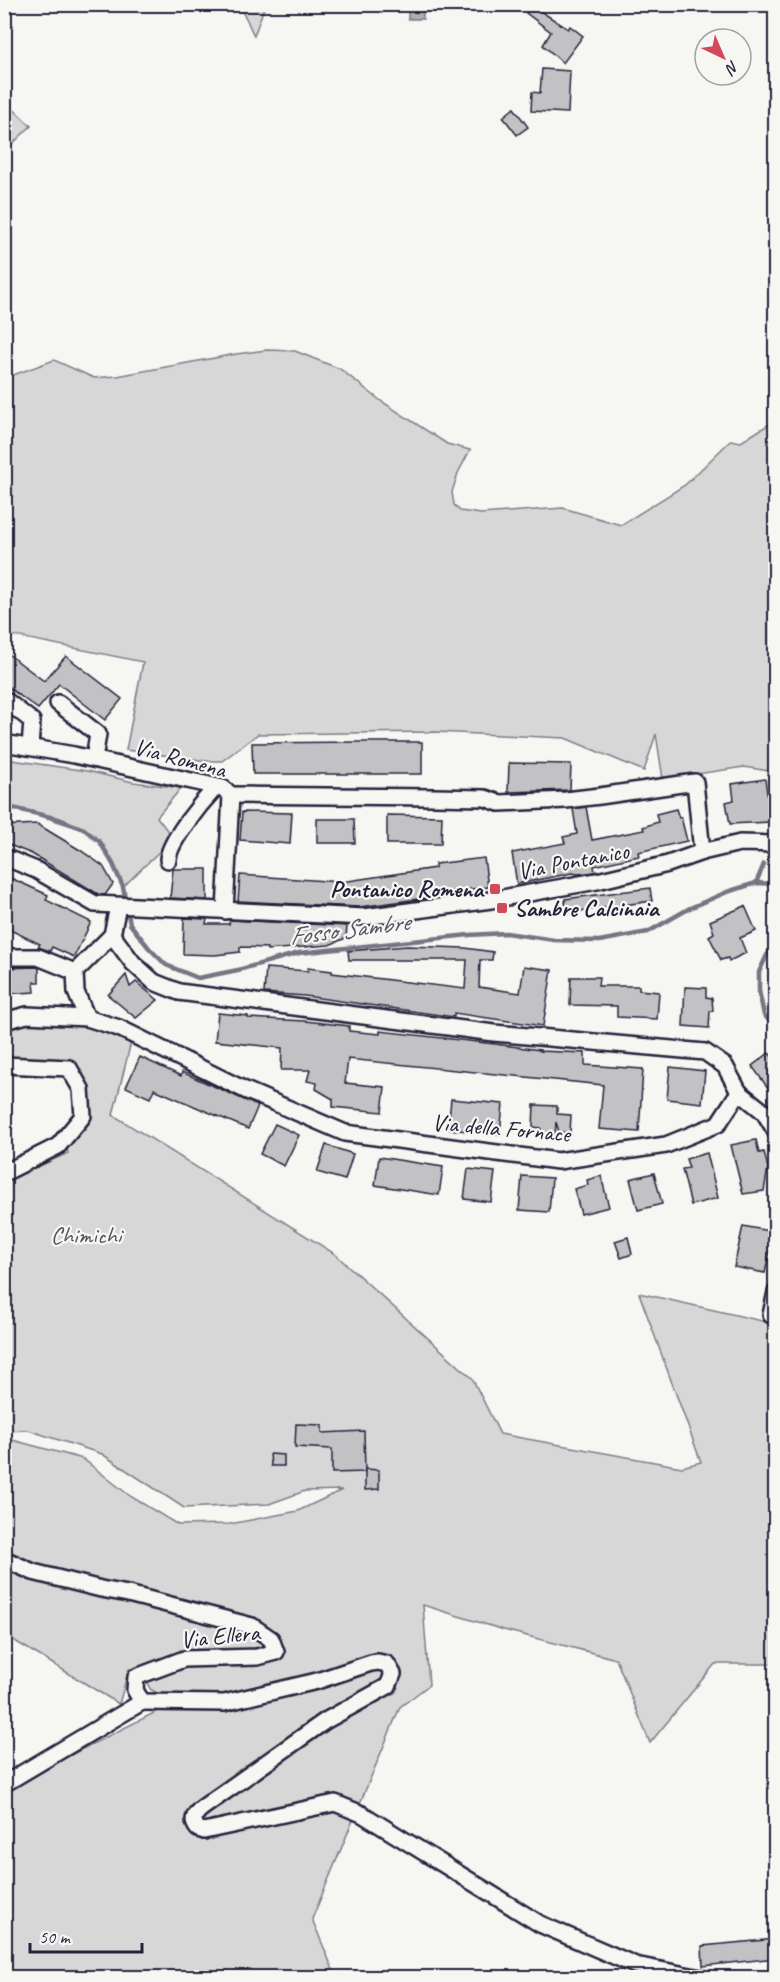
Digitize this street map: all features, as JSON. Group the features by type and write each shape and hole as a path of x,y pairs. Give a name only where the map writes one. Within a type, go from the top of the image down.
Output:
{"street":[{"path":"4,699 32,721 30,747"},
{"path":"57,703 98,734 94,759"},
{"name":"Via Romena","path":"4,743 94,759 223,788 231,795 225,911"},
{"path":"231,795 485,798 499,803 577,799 695,782 702,852"},
{"path":"168,860 168,852 216,787"},
{"name":"Via Pontanico","path":"4,857 36,870 95,904 364,917 491,900 597,881 668,864 702,852 740,843 776,844"},
{"path":"4,1021 27,1015 87,1018 76,992 75,972 112,935 120,907"},
{"path":"112,935 133,963 153,982 179,992 494,1033 705,1052 725,1066 739,1092 764,1112 776,1132"},
{"path":"4,957 38,957 75,972"},
{"name":"Via della Fornace","path":"87,1018 120,1028 245,1090 345,1133 558,1161 666,1145 718,1124 739,1092"},
{"path":"4,1065 69,1068 81,1089 83,1116 58,1146 4,1173"},
{"path":"771,1315 776,1292"},
{"name":"Via Ellera","path":"4,1559 33,1572 252,1626 272,1639 276,1652 257,1657 184,1659 136,1677 135,1690 142,1702"},
{"path":"4,1784 142,1702 224,1703 317,1681 371,1662 387,1664 393,1674 388,1686 325,1721 202,1808 196,1813 194,1820 198,1829 204,1831 335,1803 362,1814 540,1924 635,1965 701,1977"}],"green space":[{"path":"238,5 265,5 254,36 246,18"},
{"path":"5,101 31,126 5,151"},
{"path":"267,350 295,351 340,369 381,401 447,444 470,450 458,473 452,492 454,505 460,511 481,514 563,508 621,525 685,485 731,440 741,442 771,423 775,416 775,772 744,767 663,779 656,734 644,771 565,738 435,732 258,734 222,761 126,750 143,662 5,634 5,378 54,360 94,378"},
{"path":"5,759 87,771 133,782 181,788 157,817 173,838 123,887 102,845 87,831 17,808 5,811"},
{"name":"Chimichi","path":"27,1023 89,1027 131,1042 113,1115 335,1254 472,1378 500,1434 682,1467 701,1462 639,1293 775,1324 775,1664 715,1664 650,1743 616,1659 504,1630 423,1605 429,1685 400,1707 312,1919 336,1977 4,1977 5,1788 162,1709 166,1698 150,1689 142,1670 129,1669 119,1704 5,1635 5,1438 83,1459 130,1496 178,1525 230,1524 298,1511 342,1490 305,1491 269,1504 184,1508 102,1454 28,1430 5,1431 5,1182 68,1153 66,1144 88,1090 79,1070 66,1061 5,1060 5,1029"}],"shaded area":[{"path":"408,5 423,5 423,19 408,19"}],"building":[{"path":"531,5 568,29 570,26 583,36 563,63 543,45 551,32 526,13"},
{"path":"542,69 570,71 568,113 531,111 532,92 540,93"},
{"path":"514,108 528,127 517,135 503,117"},
{"path":"4,651 44,681 66,656 122,699 105,720 59,684 38,709 4,684"},
{"path":"422,742 422,774 253,774 252,743"},
{"path":"509,763 571,764 570,790 508,792"},
{"path":"765,779 771,822 730,824 726,802 734,800 732,784"},
{"path":"586,807 592,840 644,830 643,827 658,822 656,814 676,809 679,818 681,817 687,841 638,852 639,856 594,866 595,872 572,873 517,884 512,853 565,843 563,837 577,834 573,809"},
{"path":"242,812 292,813 290,844 240,840"},
{"path":"387,815 442,816 441,844 387,844"},
{"path":"317,819 354,819 355,843 317,843"},
{"path":"37,824 103,866 113,884 105,895 98,894 32,854 4,843 4,826"},
{"path":"484,858 488,887 433,894 433,897 359,907 238,901 240,875 341,882 435,868 435,864"},
{"path":"173,869 207,869 207,900 170,898"},
{"path":"4,875 48,895 46,900 91,922 74,957 52,947 50,951 38,947 40,944 4,927"},
{"path":"650,888 652,901 566,913 565,899"},
{"path":"745,906 756,931 740,938 746,953 729,961 728,958 721,960 709,936 714,933 710,921"},
{"path":"184,918 207,919 206,924 229,924 230,920 347,926 346,938 329,945 267,950 267,948 240,947 240,952 215,955 183,954"},
{"path":"407,946 465,948 493,952 492,960 480,960 479,987 520,993 524,966 552,970 543,1026 454,1013 454,1017 305,996 264,993 266,968 308,971 308,968 465,989 467,960 349,960 348,951"},
{"path":"4,968 39,968 39,982 34,982 35,992 4,994"},
{"path":"126,975 130,987 136,982 158,1000 136,1018 108,995"},
{"path":"571,977 599,977 598,986 639,986 639,990 659,992 657,1019 617,1017 617,1006 570,1005"},
{"path":"685,987 706,988 706,997 712,998 713,1011 710,1011 709,1028 683,1026"},
{"path":"218,1013 248,1016 248,1018 349,1026 349,1031 380,1034 380,1031 540,1051 585,1053 585,1065 643,1069 639,1132 599,1129 603,1085 348,1059 345,1083 385,1087 382,1112 333,1107 333,1099 316,1089 317,1083 307,1081 310,1070 281,1070 282,1048 215,1041"},
{"path":"769,1053 776,1061 776,1081 768,1088 752,1066"},
{"path":"140,1057 181,1076 182,1072 258,1106 248,1129 154,1089 150,1098 126,1087"},
{"path":"670,1067 705,1071 702,1103 667,1099"},
{"path":"451,1099 503,1104 500,1134 448,1129"},
{"path":"534,1105 557,1106 557,1114 571,1115 570,1133 559,1132 556,1122 555,1137 540,1136 541,1128 533,1127"},
{"path":"275,1124 299,1135 284,1166 260,1154"},
{"path":"756,1140 759,1153 764,1152 768,1168 764,1191 743,1194 731,1145"},
{"path":"326,1145 353,1154 345,1180 317,1172"},
{"path":"707,1153 718,1198 691,1205 682,1169 689,1168 686,1159"},
{"path":"379,1157 443,1167 439,1195 375,1185"},
{"path":"468,1169 495,1172 491,1202 464,1199"},
{"path":"654,1173 662,1204 638,1210 630,1179"},
{"path":"522,1176 552,1178 549,1212 519,1210"},
{"path":"601,1176 609,1207 581,1214 574,1189 588,1185 587,1180"},
{"path":"743,1226 774,1232 765,1273 734,1267"},
{"path":"628,1237 632,1254 621,1258 615,1241"},
{"path":"296,1424 322,1425 322,1433 364,1431 365,1472 332,1473 332,1449 295,1447"},
{"path":"270,1454 284,1455 284,1466 271,1466"},
{"path":"365,1469 379,1470 379,1489 365,1490"},
{"path":"775,1939 776,1958 703,1966 702,1946"}],"waterway":[{"name":"Fosso Sambre","path":"4,806 59,819 84,829 100,842 123,887 130,924 166,965 198,978 238,970 299,953 469,935 506,933 554,940 599,941 648,932 690,908 727,892 756,883 776,884"},
{"path":"756,883 764,864"},
{"name":"Fosso Sambre","path":"776,944 767,955 759,972 759,991 764,1015 776,1028"}],"place":[{"name":"Pontanico Romena","path":"495,889"},
{"name":"Sambre Calcinaia","path":"502,908"}]}
